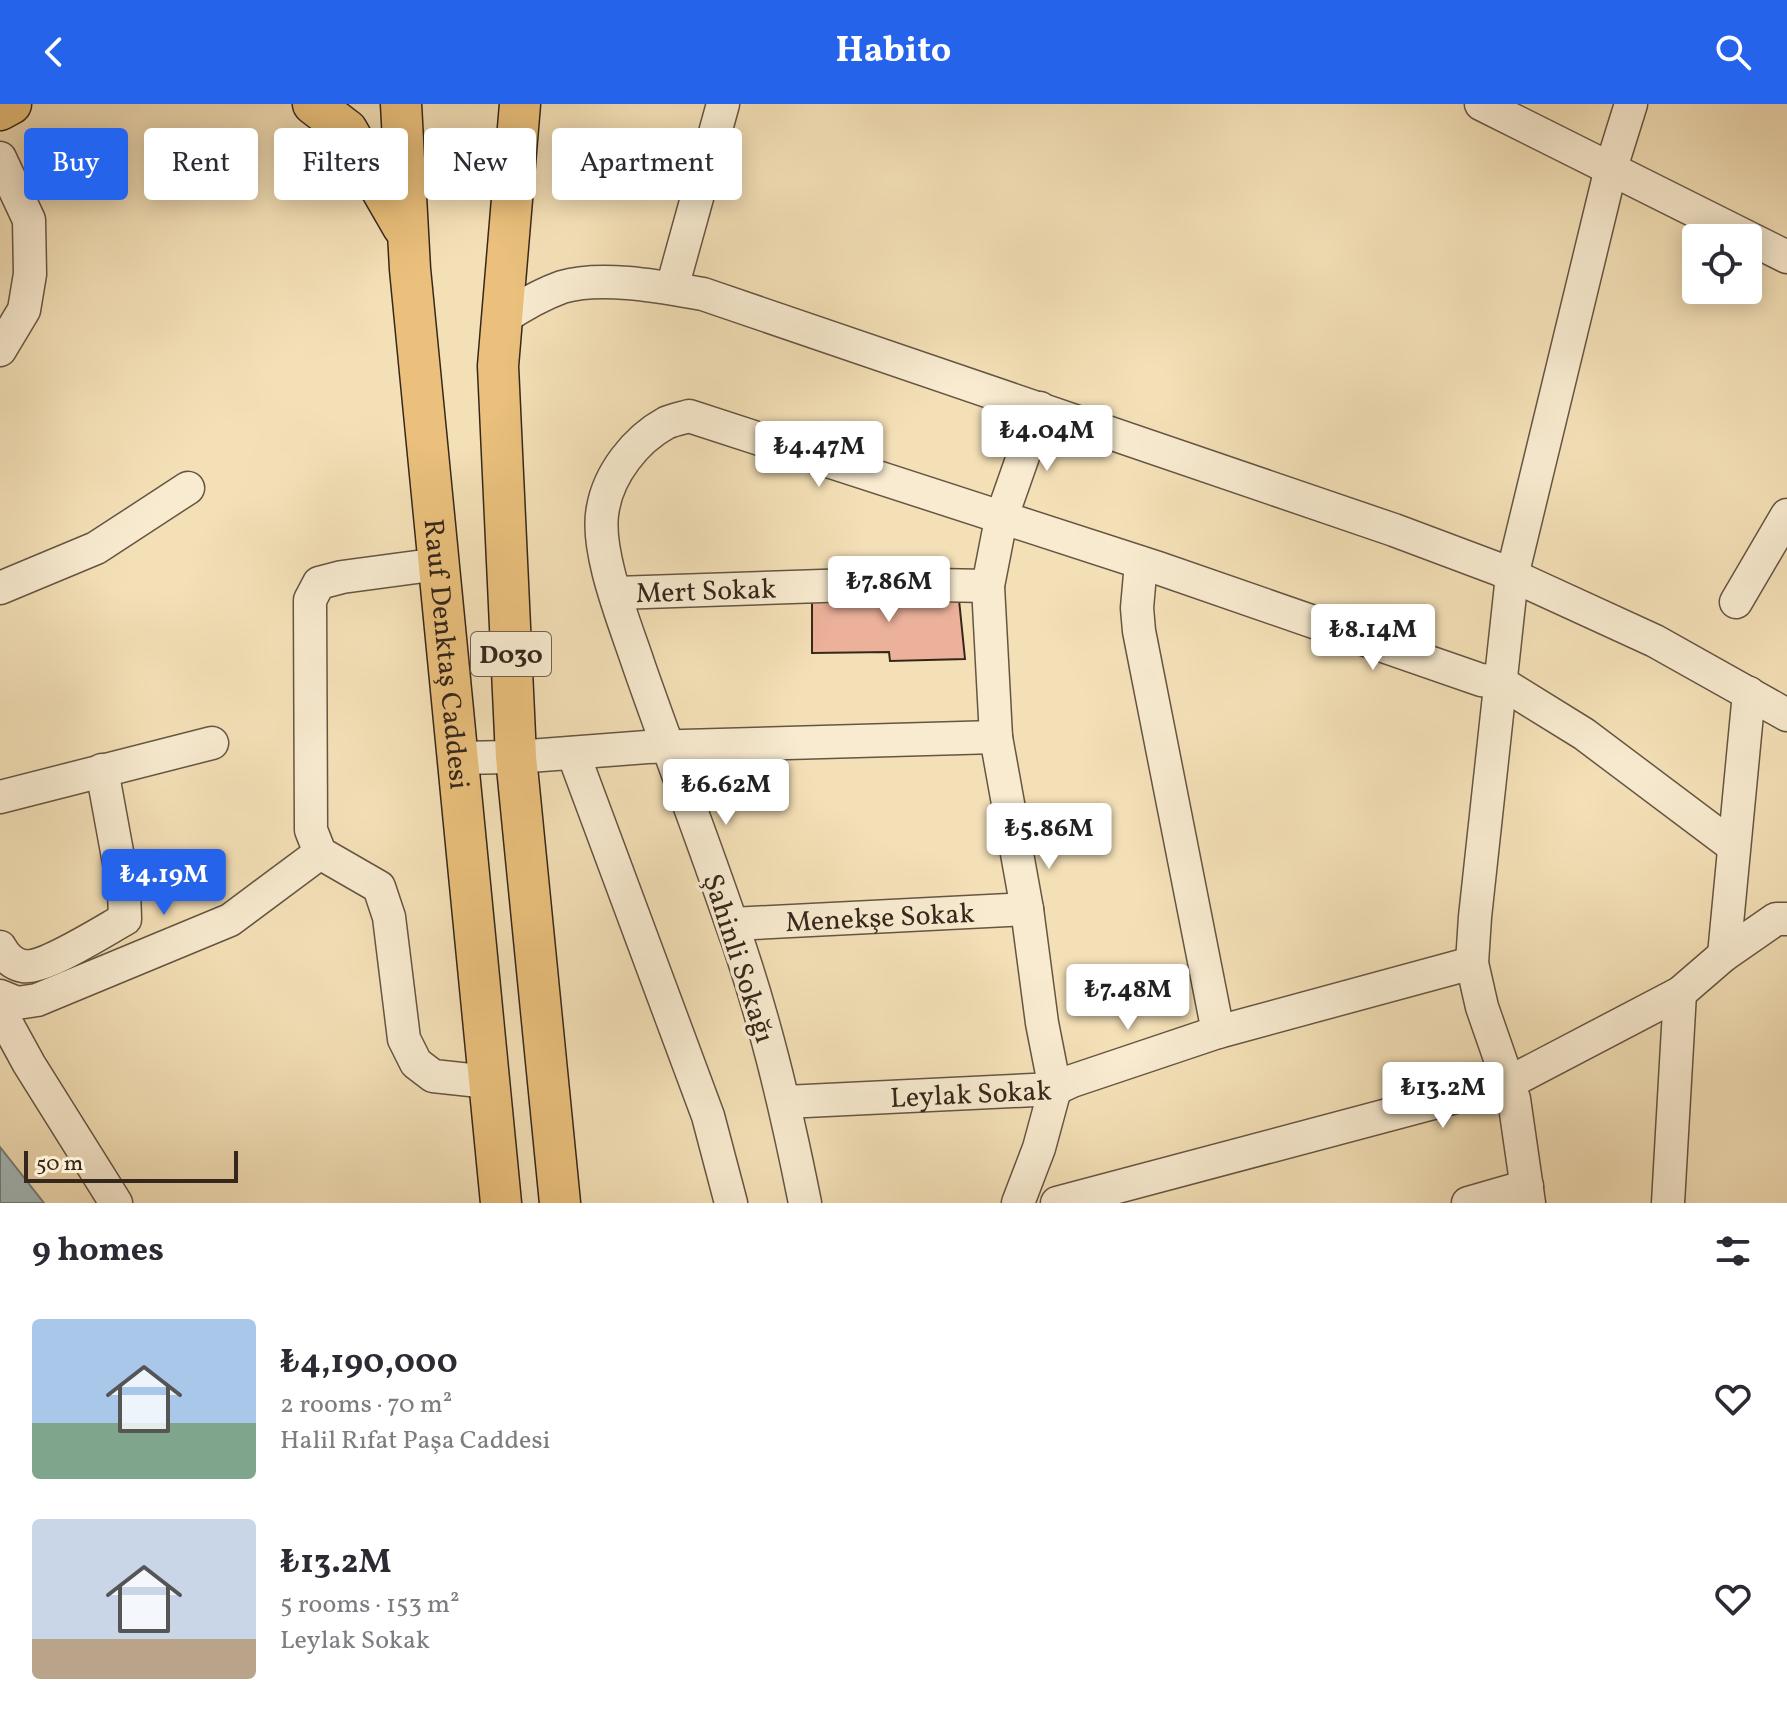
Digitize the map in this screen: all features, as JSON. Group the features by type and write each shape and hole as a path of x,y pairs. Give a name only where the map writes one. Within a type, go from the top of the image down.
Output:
{"main road":[{"path":"0,110 11,104"},
{"path":"313,104 347,130 409,238"},
{"name":"Rauf Denktaş Caddesi","path":"401,104 403,128"},
{"name":"Rauf Denktaş Caddesi","path":"518,128 520,104"},
{"name":"Rauf Denktaş Caddesi","path":"407,200 501,1203"},
{"name":"Rauf Denktaş Caddesi","path":"512,200 498,366 516,757 560,1203"}],"street":[{"path":"672,288 723,104"},
{"path":"1481,104 1787,257"},
{"path":"1468,1203 1528,1195 1514,1099 1482,1007 1472,963 1512,576 1611,168 1631,104"},
{"path":"0,158 29,220 30,274 24,310 4,348 0,350"},
{"path":"502,319 532,299 565,286 612,282 703,294 1379,525 1512,576 1655,641 1787,715"},
{"path":"1018,1203 1039,1148 1055,1089 996,737 988,586 1001,519 1040,408"},
{"name":"Şahinli Sokağı","path":"805,1203 785,1102 732,924 667,747 602,542 602,509 613,477 635,447 667,422 689,416 1141,563 1481,680 1500,682 1595,741 1733,846"},
{"path":"0,588 96,548 188,488"},
{"path":"1736,602 1787,515"},
{"path":"1141,563 1137,608 1139,631 1218,1032"},
{"path":"439,564 319,583 310,600 311,830 320,853 379,887 389,917 404,1039 416,1063 433,1076 489,1082"},
{"name":"Mert Sokak","path":"616,593 881,584 988,586"},
{"path":"1724,955 1749,693"},
{"path":"458,758 667,747 996,737"},
{"path":"0,797 212,743"},
{"path":"573,753 708,1116 728,1182 731,1203"},
{"path":"0,947 7,958 23,966 41,965 125,919 124,890 102,770"},
{"path":"0,996 17,1003 37,1000 230,920 320,853"},
{"name":"Menekşe Sokak","path":"732,924 1027,909"},
{"path":"1057,1203 1508,1083 1680,993 1724,955 1776,919 1787,919"},
{"name":"Leylak Sokak","path":"785,1102 1055,1089 1218,1032 1472,963"},
{"path":"1668,1203 1680,993"},
{"path":"0,1011 29,1064 116,1203"}],"water":[{"path":"0,1147 44,1203 0,1203"}],"building":[{"path":"958,590 965,659 890,661 889,652 812,653 812,591"}]}
